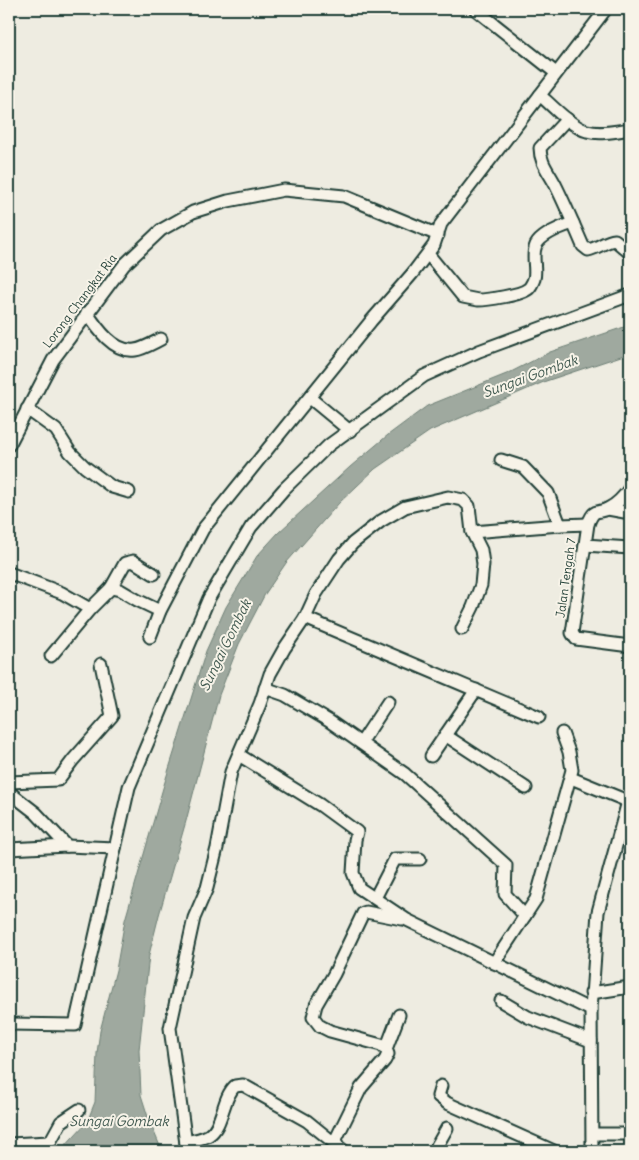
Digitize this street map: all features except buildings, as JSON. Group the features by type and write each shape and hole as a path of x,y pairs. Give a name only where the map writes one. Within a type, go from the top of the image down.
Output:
{"street":[{"path":"475,9 556,73"},
{"path":"150,637 160,611 203,529 428,254 438,235 441,224 606,9"},
{"path":"540,95 567,120 585,131 601,132 630,129"},
{"path":"567,120 540,148 544,167 555,184 583,246 588,250 615,240 630,253"},
{"name":"Lorong Changkat Ria","path":"9,445 52,360 124,265 161,230 193,212 260,194 284,190 344,196 438,235"},
{"path":"428,254 463,297 478,300 520,293 528,289 534,281 536,270 533,254 537,243 548,234 572,223"},
{"path":"9,1024 76,1025 129,787 210,598 251,527 290,483 329,445 424,376 479,352 630,295"},
{"path":"87,313 100,332 110,341 127,350 136,350 161,339"},
{"path":"310,398 350,431"},
{"path":"27,409 56,430 70,452 85,467 112,487 129,492"},
{"path":"501,460 523,466 548,493 560,525"},
{"name":"Jalan Tengah 7","path":"630,488 624,496 608,509 597,510 591,516 588,524 572,633 576,639 630,646"},
{"path":"344,1151 307,1121 243,1085 235,1086 230,1091 215,1128 209,1135 186,1147 170,1028 194,918 207,888 211,873 232,772 270,674 305,618 316,594 339,559 353,544 381,521 405,507 448,497 463,500 469,506 472,532 481,550 483,564 480,585 473,607 462,628"},
{"path":"608,509 630,513"},
{"path":"472,532 588,524"},
{"path":"585,545 630,548"},
{"path":"51,656 90,609 111,588 125,563 133,561 154,574"},
{"path":"9,573 62,593 90,609"},
{"path":"111,588 120,590 160,611"},
{"path":"305,618 539,717"},
{"path":"9,782 58,780 112,716 101,664"},
{"path":"265,688 285,695 362,743 405,774 506,865 505,894 525,916"},
{"path":"431,756 476,690"},
{"path":"362,743 388,702"},
{"path":"494,963 536,899 571,778 572,762 562,733"},
{"path":"445,735 526,788"},
{"path":"238,755 320,805 358,832 355,840 353,873 359,888 407,920 591,1010"},
{"path":"571,778 625,800 627,805 598,912 591,993 592,1151"},
{"path":"9,792 36,813 67,846"},
{"path":"9,849 67,846 115,848"},
{"path":"375,898 395,859 420,859"},
{"path":"334,1143 362,1088 388,1054 381,1045 330,1031 320,1026 313,1017 316,1005 334,974 363,913 407,920"},
{"path":"591,993 630,987"},
{"path":"501,1001 528,1017 591,1041"},
{"path":"386,1049 399,1015"},
{"path":"441,1086 438,1096 447,1103 554,1151"},
{"path":"9,1144 50,1142 61,1122 79,1110"},
{"path":"434,1151 447,1128"},
{"path":"593,1134 630,1134"}],"water":[{"name":"Sungai Gombak","path":"630,325 630,353 546,381 430,431 375,469 339,503 286,563 265,594 239,644 219,695 149,955 139,1050 141,1095 162,1151 60,1151 87,1122 95,1102 100,1031 116,970 125,920 163,788 206,651 226,607 257,556 278,533 350,467 427,406 509,373 550,352"}]}
